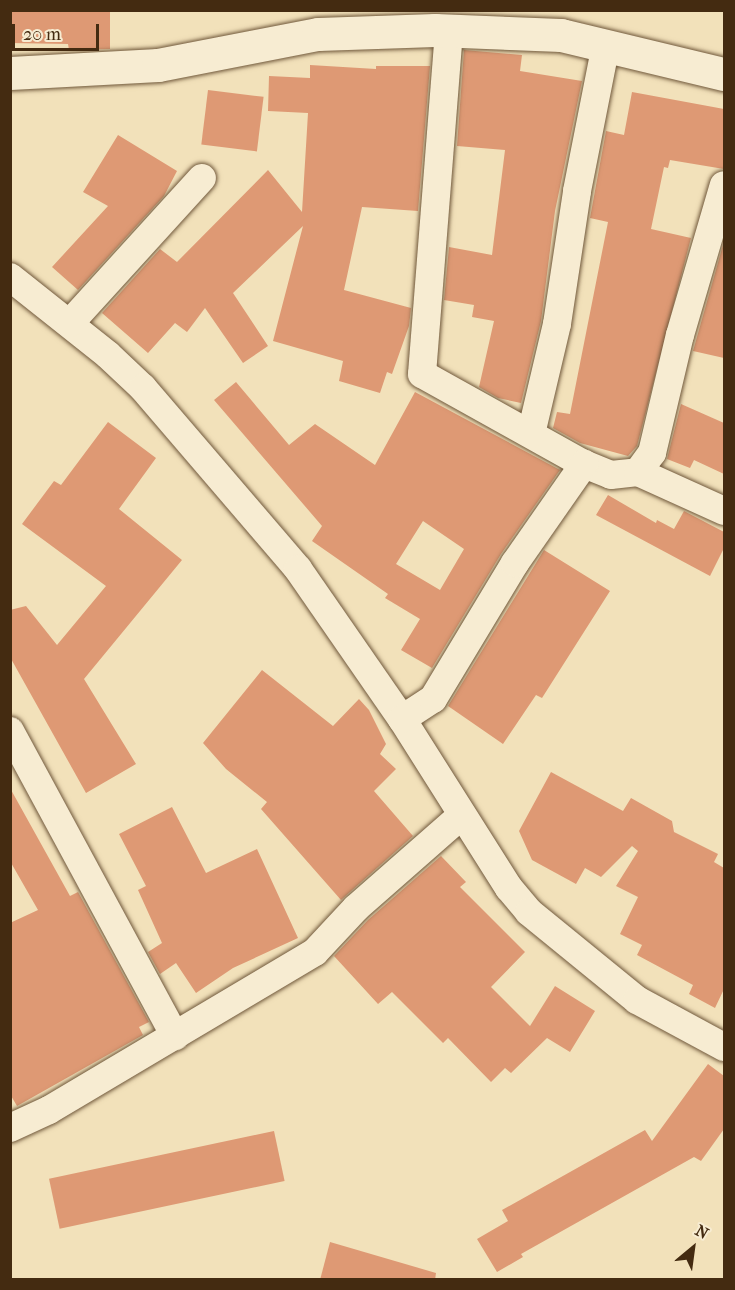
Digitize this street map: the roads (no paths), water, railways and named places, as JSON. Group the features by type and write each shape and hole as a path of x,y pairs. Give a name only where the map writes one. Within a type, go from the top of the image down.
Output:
{"street":[{"path":"449,31 422,374 584,464 611,475 638,472 724,511"},
{"path":"10,73 158,65 318,34 449,31 561,35 724,74"},
{"path":"531,434 557,324 577,190 606,45"},
{"path":"70,323 202,178"},
{"path":"638,472 652,453 681,335 724,185"},
{"path":"10,278 70,323 143,388 248,507 298,569 402,719 509,888 560,939 637,1000 724,1047"},
{"path":"402,719 433,699 515,563 584,464"},
{"path":"10,731 175,1036"},
{"path":"10,1128 48,1110 315,952 356,908 462,815"}]}
